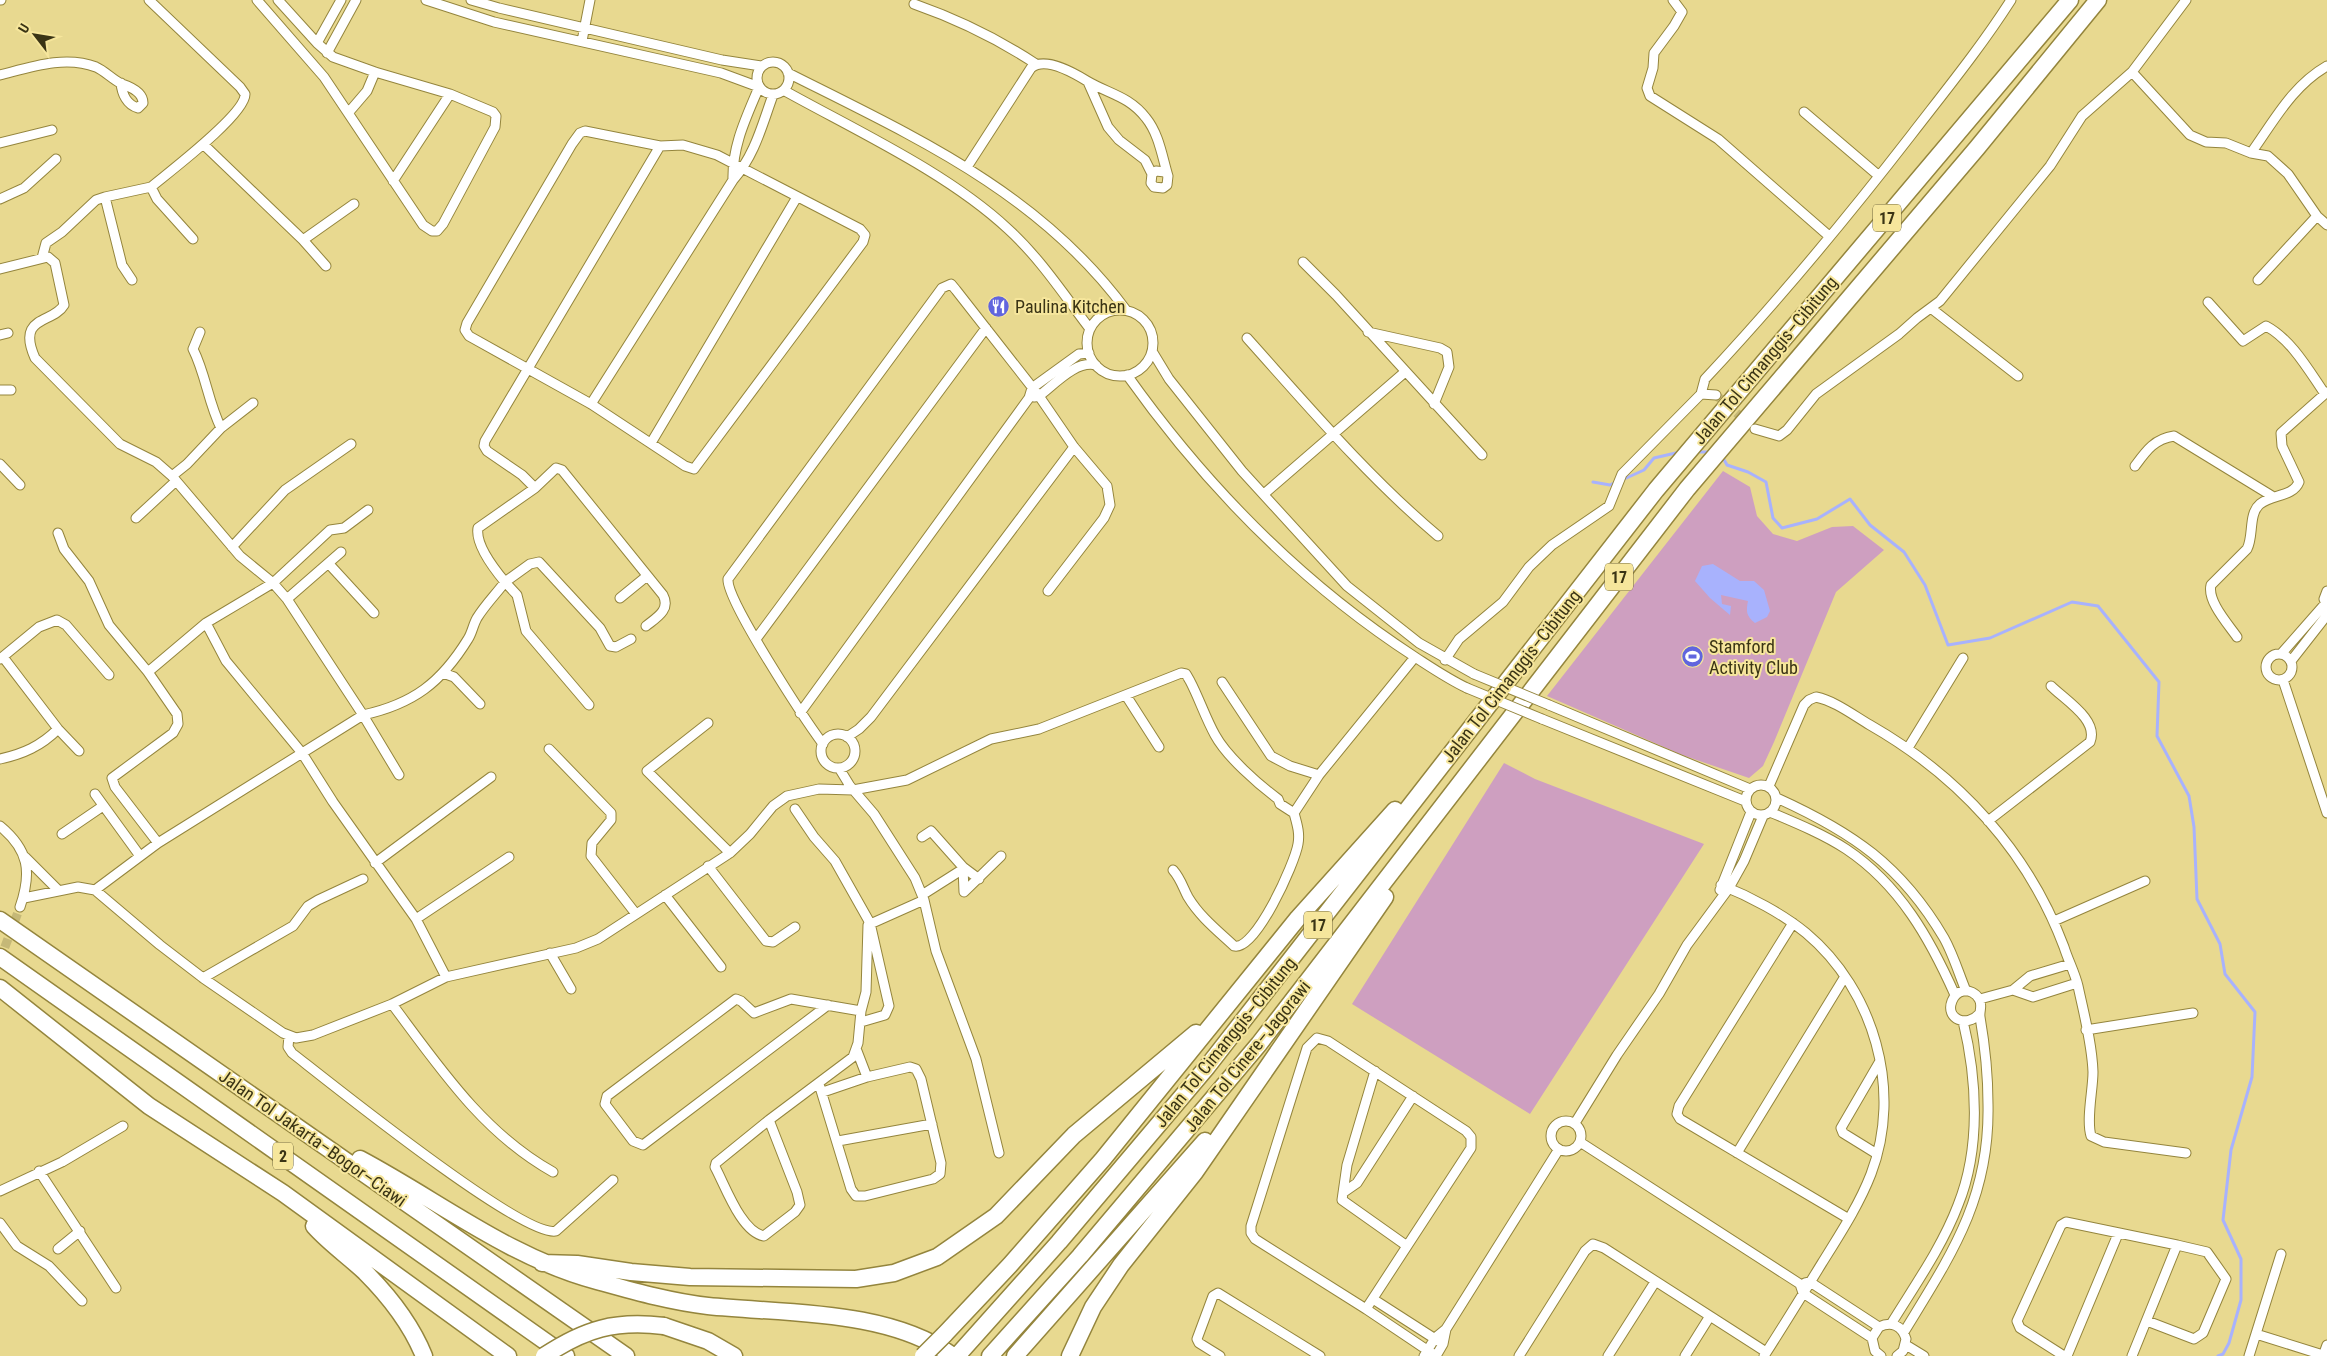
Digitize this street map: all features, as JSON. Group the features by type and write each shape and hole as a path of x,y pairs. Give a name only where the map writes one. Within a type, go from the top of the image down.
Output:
{"highway":[{"name":"Jalan Tol Cimanggis–Cibitung","path":"959,1353 1059,1242 1207,1067 1656,490 2070,0"},
{"name":"Jalan Tol Cimanggis–Cibitung","path":"1489,745 1687,489 1976,148 2098,0"},
{"path":"923,1356 1010,1265 1103,1159 1298,918 1486,708"},
{"path":"1070,1356 1093,1307 1121,1265 1195,1172 1489,745"},
{"name":"Jalan Tol Cinere–Jagorawi","path":"990,1356 1080,1256 1252,1051 1489,745"},
{"name":"Jalan Tol Jakarta–Bogor–Ciawi","path":"0,920 626,1356"},
{"name":"Jalan Tol Jakarta–Bogor–Ciawi","path":"0,957 566,1356"},
{"path":"0,988 149,1106 283,1193 508,1356"},
{"path":"542,1263 577,1264 631,1272 690,1277 856,1279 894,1273 937,1257 996,1216 1074,1135 1226,1007"},
{"path":"1015,1356 1256,1085"},
{"path":"298,1127 385,1172 480,1230 542,1263 595,1280 705,1306 864,1321 898,1328 943,1349 959,1353"},
{"path":"283,1193 316,1229 365,1272 391,1302 417,1338 424,1356"},
{"path":"544,1356 565,1342 600,1328 616,1324 640,1323 664,1326 708,1341 734,1356"}],"street":[{"path":"42,258 46,243 62,232 96,200 151,186 203,144 241,107 245,99 244,91 148,0"},
{"path":"257,0 321,73 350,112 423,226 432,232 440,228 497,121 496,116 489,109 450,94 375,72 327,53 278,0"},
{"path":"317,43 341,0"},
{"path":"327,53 356,0"},
{"path":"426,0 494,22 720,73 759,87 773,95"},
{"path":"471,0 722,60 761,66 773,62 782,65 788,73 940,150 1009,194 1053,230 1103,279 1126,310"},
{"path":"582,41 590,0"},
{"path":"1672,0 1682,12 1654,53 1653,68 1647,88 1650,96 1718,139 1829,236"},
{"path":"1445,660 1459,639 1503,602 1529,567 1552,545 1571,530 1601,513 1609,506 1611,496 1622,474 1701,394 1705,379 1768,312 1879,176 1990,34 2011,0"},
{"path":"1755,429 1779,436 1788,430 1816,394 1899,334 1917,318 1932,309 2050,166 2082,116 2132,72 2186,0"},
{"path":"914,4 959,21 995,39 1036,64 1046,64 1078,75 1088,82 1118,95 1142,113 1154,131 1168,176 1167,185 1158,188 1151,183 1152,174 1145,160 1119,140 1108,127 1088,82"},
{"path":"0,75 50,63 66,62 95,67 121,83"},
{"path":"967,167 1031,68 1036,64"},
{"path":"733,180 732,161 739,136 759,87 757,75 761,66"},
{"path":"2251,153 2297,88 2312,75 2327,66"},
{"path":"350,112 368,92 375,72"},
{"path":"2132,72 2190,135 2206,142 2226,143 2251,153 2268,156 2288,174 2317,216 2327,225"},
{"path":"591,404 733,180 744,168 758,140 773,95 784,91 789,79 788,73"},
{"path":"784,91 934,175 992,215 1035,257 1090,329"},
{"path":"393,181 450,94"},
{"path":"1804,112 1879,176"},
{"path":"0,143 52,130"},
{"path":"592,131 660,146 683,146 710,152 732,161 860,229 865,235 863,242 698,467 694,469 689,468 591,404 469,336 465,330 465,326 580,133 592,131"},
{"path":"203,144 303,240 326,266"},
{"path":"535,488 522,475 484,446 484,441 660,146"},
{"path":"1145,160 1161,154"},
{"path":"0,199 24,188 56,159"},
{"path":"1152,174 1161,170 1168,176"},
{"path":"151,186 157,199 193,239"},
{"path":"105,197 122,265 132,280"},
{"path":"651,444 797,197"},
{"path":"303,240 354,204"},
{"path":"2258,280 2317,216"},
{"path":"0,269 42,258 50,258 55,263 64,304 59,310 37,322 31,332 29,345 35,358 120,444 156,462 174,478 240,556 273,582 286,598 363,715 399,775"},
{"path":"1303,262 1482,455"},
{"path":"823,744 800,714 756,639 727,585 730,573 942,288 947,284 953,286 1039,396 1074,448 1107,486 1110,504 1099,526 1048,591"},
{"path":"2208,302 2243,341 2266,326 2274,331 2301,359 2326,393 2281,433 2282,446 2299,482 2292,491 2272,496 2255,510 2250,543 2211,585 2209,591 2212,598 2237,637"},
{"path":"1932,309 2018,376"},
{"path":"1126,310 1137,314 1146,322 1152,334 1152,351 1144,365 1127,375 1115,376 1104,372 1096,365 1089,353 1087,341 1090,329 1104,313 1126,310"},
{"path":"756,639 986,328"},
{"path":"200,332 193,349 203,370 208,396 221,428"},
{"path":"1368,332 1440,348 1448,352 1449,367 1434,404"},
{"path":"1247,338 1334,435 1405,507 1438,536"},
{"path":"1152,351 1169,379 1196,415 1322,560 1357,596 1419,643 1445,660 1474,674 1750,789"},
{"path":"800,714 1029,398 1032,388 1079,354 1089,353"},
{"path":"1029,398 1039,396 1078,366 1086,363 1096,365"},
{"path":"1264,494 1406,372"},
{"path":"1127,375 1173,437 1237,511 1346,610 1386,640 1446,678 1467,688 1745,801 1751,812 1725,887"},
{"path":"0,390 12,390"},
{"path":"1701,394 1716,395"},
{"path":"136,518 221,428 253,403"},
{"path":"2135,466 2151,445 2162,438 2174,436 2272,496"},
{"path":"232,547 285,490 351,444"},
{"path":"847,737 860,729 871,717 1074,448"},
{"path":"0,464 20,485"},
{"path":"588,705 526,631 517,595 498,573 482,546 478,528 535,488 556,468 562,470 663,595 666,604 660,616 646,626"},
{"path":"148,672 206,623 273,582 330,530 344,528 368,510"},
{"path":"58,533 64,549 89,581 100,609 109,625 148,672 177,714 178,724 173,733 117,773 112,781 158,843"},
{"path":"286,598 329,564 341,552"},
{"path":"96,890 158,843 363,715 382,711 408,701 422,692 443,673 469,637 476,619 505,582 530,564 539,562 600,628 610,646 616,647 631,639"},
{"path":"329,564 374,613"},
{"path":"620,598 647,576"},
{"path":"2327,590 2324,595 2326,606 2281,654 2272,656 2266,668 2274,679 2283,680 2290,674 2291,661 2327,615"},
{"path":"79,751 58,729 2,658 39,627 57,620 66,625 109,675"},
{"path":"206,623 226,661 302,753 416,919 446,977"},
{"path":"2281,654 2291,661"},
{"path":"1294,813 1319,775 1415,657"},
{"path":"1908,748 1963,658"},
{"path":"443,673 454,677 480,704"},
{"path":"24,898 78,887 96,890 203,978 289,1036 301,1038 392,1004 446,977 550,953 598,939 730,853 750,834 773,806 787,796 819,789 853,790 894,785 991,739 1040,729 1179,674 1186,674 1222,744 1253,778 1278,798 1280,804 1294,813 1299,832 1298,846 1270,910 1250,939 1241,946 1234,946 1205,920 1187,896 1184,884 1173,870"},
{"path":"2283,680 2327,813"},
{"path":"1222,682 1271,756 1284,764 1319,775"},
{"path":"1988,821 2090,742 2092,735 2090,726 2085,718 2051,686"},
{"path":"1126,696 1159,747"},
{"path":"1768,786 1804,705 1812,698 1822,698 1908,748 1933,767 1988,821 2027,871 2054,920 2077,983 2086,1030 2092,1068 2091,1136 2104,1142 2186,1153"},
{"path":"708,723 647,771 730,853"},
{"path":"0,759 25,752 40,744 58,729"},
{"path":"836,734 847,737 854,746 855,752 850,763 839,768 828,765 824,760 821,749 823,744 826,739 836,734"},
{"path":"549,749 611,813 611,820 592,843 591,856 636,914"},
{"path":"839,768 853,790 874,814 915,878 923,897 936,951 973,1051 999,1153"},
{"path":"376,863 491,777"},
{"path":"1745,801 1750,789 1759,784 1768,786 1777,798 1841,829 1872,852 1900,879 1924,908 1945,940 1966,991"},
{"path":"95,794 140,856"},
{"path":"1574,1123 1617,1055 1659,994 1687,945 1744,861 1766,814 1775,806 1777,798"},
{"path":"62,834 103,806"},
{"path":"795,809 804,825 835,861 870,923 890,1006 885,1015 861,1022"},
{"path":"1751,812 1766,814 1833,841 1864,862 1915,917 1934,949 1955,996"},
{"path":"0,826 19,844 25,857 60,890"},
{"path":"922,837 931,831 963,868 979,879"},
{"path":"963,868 964,892 1001,856"},
{"path":"20,907 24,898 25,857"},
{"path":"416,919 509,857"},
{"path":"708,866 766,941 773,942 795,927"},
{"path":"769,1120 798,1192 800,1205 796,1212 764,1236 754,1232 743,1220 715,1167 718,1161 769,1120 821,1088 849,1062 856,1051 861,1022 868,966 867,927 870,923 923,897 963,868"},
{"path":"203,978 293,926 308,906 363,879"},
{"path":"2054,920 2145,881"},
{"path":"1519,1356 1589,1246 1593,1244 1604,1248 1765,1354 1849,1218 1871,1173 1884,1118 1884,1099 1880,1061 1866,1014 1844,978 1823,950 1792,923 1765,906 1725,887"},
{"path":"665,895 721,966"},
{"path":"1792,923 1677,1110 1680,1119 1849,1218"},
{"path":"550,953 571,989"},
{"path":"1980,999 2013,990 2030,976 2070,964"},
{"path":"1737,1153 1844,978"},
{"path":"2013,990 2033,998 2077,983"},
{"path":"1966,991 1974,993 1980,999 1982,1006 1975,1019 1963,1022 1956,1018 1951,1011 1951,1002 1955,996 1966,991"},
{"path":"828,1005 643,1145 633,1141 604,1104 606,1096 733,1000 738,999 754,1013 788,999 828,1005 861,1011"},
{"path":"392,1004 445,1075 481,1118 521,1152 553,1172"},
{"path":"2086,1030 2193,1013"},
{"path":"1904,1332 1955,1248 1976,1198 1986,1153 1988,1107 1987,1055 1979,1014"},
{"path":"1891,1324 1950,1225 1965,1184 1972,1144 1974,1092 1970,1054 1963,1022"},
{"path":"289,1036 288,1047 292,1053 464,1184 504,1209 547,1230 556,1231 613,1180"},
{"path":"1366,1309 1471,1148 1472,1142 1466,1131 1328,1041 1317,1038 1307,1048 1251,1226 1251,1232 1255,1239 1366,1309 1426,1353 1436,1356 1439,1341"},
{"path":"856,1051 868,1077"},
{"path":"1877,1154 1843,1132 1841,1128 1880,1061"},
{"path":"910,1067 916,1069 921,1079 941,1163 939,1176 865,1196 856,1196 851,1189 821,1088 910,1067"},
{"path":"1375,1071 1348,1166 1342,1200 1407,1246"},
{"path":"1344,1192 1356,1183 1413,1096"},
{"path":"1566,1121 1574,1123 1581,1132 1580,1142 1571,1150 1559,1149 1552,1139 1555,1126 1566,1121"},
{"path":"838,1141 932,1124"},
{"path":"0,1191 62,1162 123,1126"},
{"path":"1580,1142 1800,1284 1803,1294 1872,1338 1876,1354"},
{"path":"1426,1353 1439,1341 1559,1149"},
{"path":"39,1172 80,1231 116,1288"},
{"path":"2118,1234 2065,1356 2018,1326 2017,1321 2032,1287 2062,1223 2066,1222 2207,1252 2226,1279 2204,1333 2199,1337 2188,1338 2147,1321"},
{"path":"0,1223 17,1246 49,1266 82,1302"},
{"path":"58,1249 80,1231"},
{"path":"2132,1356 2177,1245"},
{"path":"2249,1356 2281,1254"},
{"path":"1608,1356 1655,1282"},
{"path":"1800,1284 1810,1282 1879,1327"},
{"path":"1220,1356 1199,1343 1197,1339 1213,1296 1218,1293 1320,1356"},
{"path":"1373,1299 1439,1341"},
{"path":"1685,1356 1710,1316"},
{"path":"1872,1338 1879,1327 1891,1324 1899,1326 1904,1332 1906,1345 1898,1356"},
{"path":"2256,1334 2323,1355 2327,1345"},
{"path":"1906,1345 1924,1356"}],"shaded area":[{"name":"Stamford Activity Club","path":"1723,471 1750,487 1757,516 1773,534 1797,541 1832,527 1853,526 1884,550 1836,592 1763,766 1749,778 1682,755 1547,696"},
{"path":"1504,763 1535,779 1704,844 1530,1114 1352,1004"}],"water":[{"path":"1713,564 1740,581 1754,581 1764,590 1770,611 1767,617 1755,623 1747,613 1748,601 1721,595 1722,604 1731,606 1730,615 1710,598 1695,581 1702,566"}],"waterway":[{"path":"1622,480 1644,470 1654,458 1680,452"},
{"path":"1696,452 1710,452"},
{"path":"1722,456 1727,465 1748,472 1766,482 1773,518 1782,528 1817,519 1850,499 1870,525 1904,552 1925,585 1948,645 1990,638 2072,602 2098,606 2159,682 2157,736 2189,796 2194,827 2197,899 2220,944 2225,974 2255,1012 2252,1077 2231,1150 2223,1220 2241,1259 2241,1300 2229,1343 2223,1354 2218,1356"},
{"path":"1593,482 1610,485 1616,482"}],"tunnel":[{"path":"1716,395 1748,423"},
{"path":"0,960 20,907"}],"place":[{"name":"Paulina Kitchen","path":"999,306"},
{"name":"Stamford Activity Club","path":"1693,656"}]}
